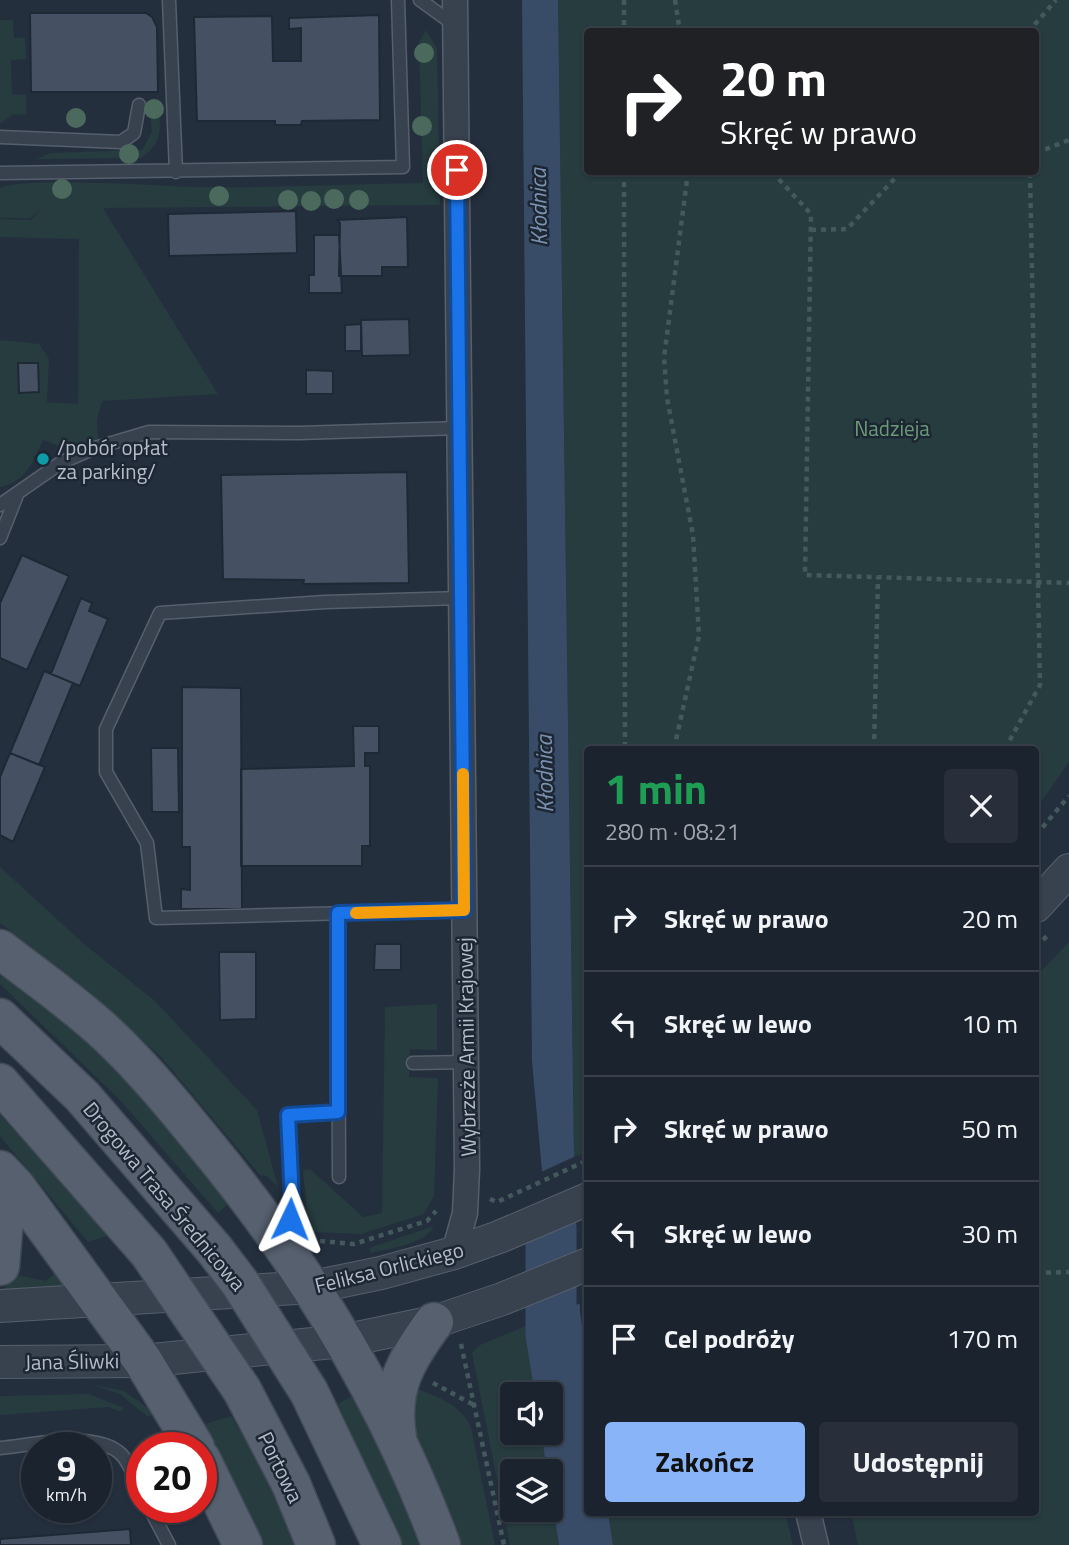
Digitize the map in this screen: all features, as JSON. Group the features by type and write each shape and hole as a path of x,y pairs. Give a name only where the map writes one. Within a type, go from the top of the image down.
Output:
{"main road":[{"path":"0,949 67,1000 142,1069 227,1170 313,1287 397,1439 441,1545"},
{"name":"Drogowa Trasa Średnicowa","path":"0,1018 82,1096 240,1283 309,1392 382,1545"},
{"name":"Portowa","path":"0,1083 149,1253 242,1390 291,1484 316,1545"},
{"path":"0,1170 143,1361 186,1432"},
{"path":"0,1202 4,1219 0,1266"},
{"path":"397,1439 394,1396 409,1356 435,1322"},
{"path":"217,1492 243,1545"}],"street":[{"name":"Wybrzeże Armii Krajowej","path":"454,1253 465,1213 466,1062 455,0"},
{"path":"1039,903 1069,870"},
{"name":"Feliksa Orlickiego","path":"98,1298 313,1287 454,1253 584,1201"},
{"path":"143,1361 342,1341 435,1322 502,1299 584,1266"},
{"path":"0,1306 98,1298"},
{"name":"Jana Śliwki","path":"0,1362 143,1361"},
{"path":"809,1516 816,1545"}],"lane":[{"path":"169,0 176,172"},
{"path":"0,173 403,167 398,0"},
{"path":"420,0 456,26"},
{"path":"0,137 121,142 134,132 139,105"},
{"path":"0,505 62,462 124,438 163,431 299,433 461,428"},
{"path":"0,538 17,495"},
{"path":"462,598 325,602 160,613 106,729 106,772 146,843 156,918 464,910"},
{"path":"338,913 339,1177"},
{"path":"413,1063 466,1062"},
{"path":"290,1219 292,1201 288,1115 338,1112"},
{"path":"0,1448 90,1440 106,1444 123,1455 126,1461"},
{"path":"157,1523 169,1545"}],"path":[{"path":"624,0 624,28"},
{"path":"675,0 679,28"},
{"path":"1032,28 1056,0"},
{"path":"1039,152 1069,140"},
{"path":"624,175 625,746"},
{"path":"675,746 699,636 693,535 667,398 664,358 688,175"},
{"path":"775,175 811,214 805,575 1069,583"},
{"path":"811,230 847,229 898,175"},
{"path":"1007,746 1040,685 1030,175"},
{"path":"874,746 878,577"},
{"path":"1039,831 1069,796"},
{"path":"498,1202 584,1162"},
{"path":"290,1219 308,1240 354,1244 427,1221 439,1206"},
{"path":"1039,1273 1069,1272"},
{"path":"472,1339 461,1344 504,1545"},
{"path":"423,1379 475,1406"}],"green space":[{"name":"Nadzieja","path":"558,0 1069,0 1069,762 1039,805 1039,746 584,746 584,1153 574,1158"},
{"path":"0,20 13,20 14,38 25,38 26,59 11,60 12,94 26,95 26,115 14,114 0,124"},
{"path":"426,30 437,49 440,205 103,208 218,394 102,401 97,420 98,439 57,458 55,457 59,446 43,440 23,476 0,487 0,340 39,344 49,359 47,402 78,404 79,239 0,237 0,219 31,220 39,211 30,218 0,218 0,188 14,184 64,182 198,187 423,183 419,42"},
{"path":"159,105 159,135 153,147 141,158 37,159 50,153 142,150 152,132 149,106"},
{"path":"0,867 83,943 155,1001 257,1110 278,1187 267,1176 260,1175 161,1057 89,991 0,923"},
{"path":"1069,942 1069,1545 858,1545 852,1516 1039,1516 1039,973"},
{"path":"0,967 114,1060 234,1199 218,1213 120,1100 0,984"},
{"path":"437,1004 437,1050 410,1049 409,1077 438,1078 434,1196 424,1214 361,1234 309,1232 303,1170 310,1169 363,1217 382,1213 385,1007"},
{"path":"0,1115 110,1235 88,1242 0,1136"},
{"path":"434,1226 415,1242 371,1253 369,1248"},
{"path":"62,1267 75,1286 3,1292 12,1274 46,1281"},
{"path":"555,1314 561,1382 500,1382 500,1445 563,1445 563,1402 576,1545 510,1545 505,1522 563,1522 563,1459 500,1459 500,1494 472,1353 480,1345"},
{"path":"92,1385 124,1391 155,1413 148,1417 120,1394"},
{"path":"415,1388 455,1407 471,1427 495,1545 458,1545 410,1419"},
{"path":"89,1394 124,1408 121,1412 109,1407 0,1415 0,1396"},
{"path":"356,1394 422,1545 401,1545 338,1404"},
{"path":"231,1416 259,1463 298,1545 258,1545 217,1462 217,1432 202,1432 199,1426"},
{"path":"609,1516 786,1516 793,1545 613,1545"}],"water":[{"path":"522,0 558,0 574,1158 580,1311 584,1340 584,1516 609,1516 613,1545 576,1545 532,1061"}],"pier":[{"path":"578,1155 583,1302 552,1315 539,1173"}],"building":[{"path":"30,13 146,13 152,17 157,27 158,92 31,92"},
{"path":"379,15 380,120 302,121 301,125 275,125 275,121 197,121 194,17 272,16 273,61 301,61 301,28 289,29 289,18"},
{"path":"296,211 297,253 169,256 168,214"},
{"path":"407,217 408,267 382,267 382,276 339,276 340,223 337,220"},
{"path":"314,235 339,235 342,293 309,293 309,275 314,275"},
{"path":"409,319 410,355 362,356 361,320"},
{"path":"361,324 361,351 345,351 345,325"},
{"path":"18,363 38,363 39,392 19,393"},
{"path":"306,370 333,371 333,394 306,394"},
{"name":"/pobór opłat za parking/","path":"45,451 50,462 41,467 35,457"},
{"path":"407,472 409,583 303,584 304,580 223,579 221,475"},
{"path":"22,555 69,576 27,670 0,658 0,603"},
{"path":"81,598 92,603 89,611 108,619 80,686 51,674"},
{"path":"44,671 73,683 39,765 10,753"},
{"path":"182,687 241,688 242,909 181,909 181,889 190,890 190,847 182,847"},
{"path":"353,726 379,726 379,753 365,753 365,766 370,766 370,846 362,846 362,866 241,866 241,769 354,766"},
{"path":"151,748 178,748 179,812 152,812"},
{"path":"10,753 45,767 13,842 0,835 0,777"},
{"path":"375,944 401,944 401,970 374,970"},
{"path":"219,952 256,952 256,1019 220,1020"},
{"path":"130,1529 131,1545 0,1545 0,1539"}],"waterway":[{"name":"Kłodnica","path":"551,1227 551,1334 585,1545"}],"slow traffic":[{"path":"356,913 464,910 463,774"}],"place":[{"name":"/pobór opłat za parking/","path":"43,459"}],"route":[{"path":"290,1219 292,1201 288,1115 338,1112 338,913 464,910 457,170"}]}
